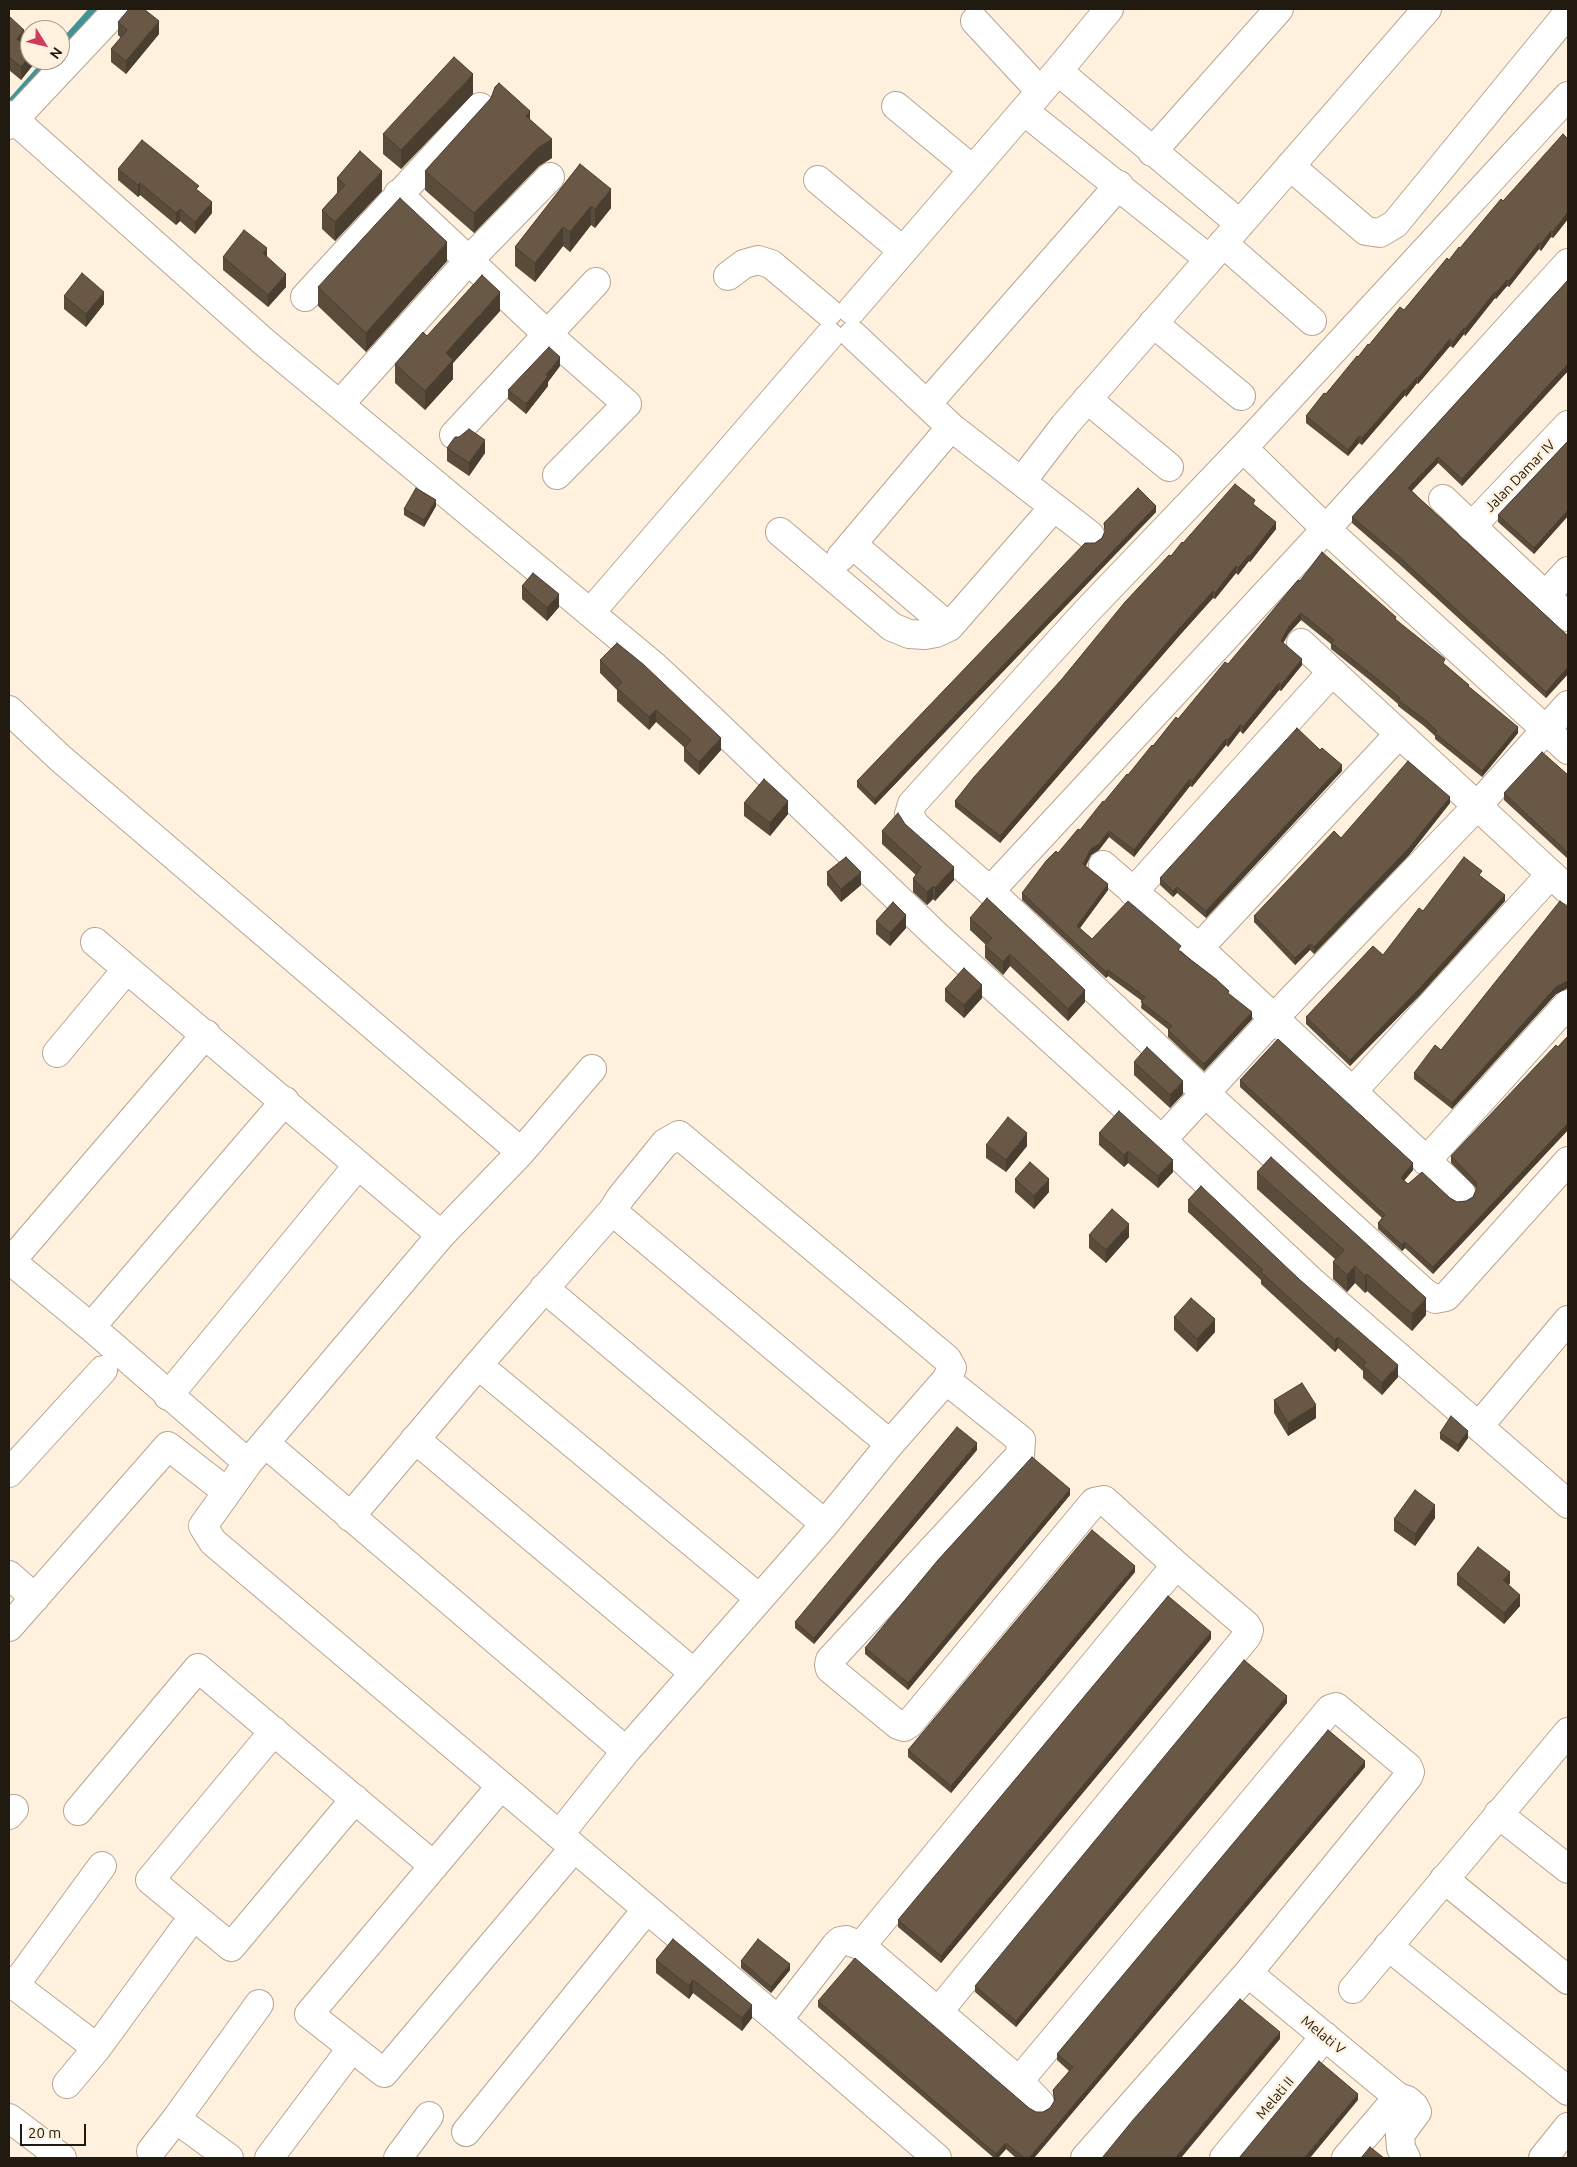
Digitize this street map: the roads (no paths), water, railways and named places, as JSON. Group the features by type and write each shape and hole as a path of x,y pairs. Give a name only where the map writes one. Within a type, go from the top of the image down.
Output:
{"street":[{"path":"118,9 10,120 264,342 653,665 937,936 1162,1140 1309,1279 1568,1504"},
{"path":"590,613 1041,91 1107,9"},
{"path":"1152,152 1279,9"},
{"path":"1022,481 1087,399 1426,9"},
{"path":"1290,166 1366,231 1380,233 1395,224 1568,13"},
{"path":"975,21 1041,91 1118,185 1224,242"},
{"path":"1041,91 1152,152 1224,242 1312,321"},
{"path":"1568,97 1244,448 1086,612 912,804 909,814 915,825 990,891 1205,1093 1425,1293 1435,1299 1446,1297 1568,1160"},
{"path":"896,106 972,169"},
{"path":"305,297 480,107"},
{"path":"340,404 470,259 550,177"},
{"path":"818,180 903,251"},
{"path":"927,404 1118,185"},
{"path":"398,194 470,259 548,334 627,404 557,475"},
{"path":"728,276 744,264 758,260 771,264 840,323 952,427 1090,535"},
{"path":"990,891 1326,529 1568,263"},
{"path":"454,435 596,282"},
{"path":"1153,323 1241,396"},
{"path":"1087,399 1169,467"},
{"name":"Jalan Damar IV","path":"1471,527 1568,425"},
{"path":"827,572 853,545 952,427"},
{"path":"1244,448 1326,529 1568,750"},
{"path":"1442,500 1568,616"},
{"path":"780,532 892,627 909,634 936,634 949,627 1054,507"},
{"path":"853,545 949,627"},
{"path":"1545,596 1568,571"},
{"path":"1301,644 1560,882 1352,1092"},
{"path":"1133,892 1332,672"},
{"path":"1162,1140 1274,1018 1478,806 1568,705"},
{"path":"9,710 68,764 520,1152"},
{"path":"1199,948 1399,734"},
{"path":"1103,865 1199,948 1461,1193"},
{"path":"95,942 206,1034 441,1236"},
{"path":"57,1053 128,969"},
{"path":"1426,1161 1568,1004"},
{"path":"206,1034 10,1262 90,1327 168,1396 257,1453 350,1517 626,1751"},
{"path":"592,1069 520,1152 441,1236 257,1453 204,1526 213,1542 778,2020 937,2158"},
{"path":"90,1327 285,1102"},
{"path":"350,1517 478,1365 612,1211 621,1196 665,1143 679,1135 947,1359 952,1368 946,1380 890,1444 825,1524 626,1751 567,1841 384,2073 309,2014 501,1786"},
{"path":"168,1396 358,1165"},
{"path":"612,1211 890,1444"},
{"path":"544,1288 825,1524"},
{"path":"1479,1426 1568,1320"},
{"path":"478,1365 759,1598"},
{"path":"9,1473 103,1370"},
{"path":"938,2012 1247,1636 1249,1630 1246,1625 1104,1500 1094,1502 904,1727 898,1725 830,1669 830,1660 1020,1455 1021,1440 946,1380"},
{"path":"415,1439 694,1673"},
{"path":"9,1627 168,1446 227,1492"},
{"path":"861,1946 1176,1565"},
{"path":"9,1575 34,1598"},
{"path":"78,1811 198,1668 434,1866"},
{"path":"1019,2081 1330,1710 1336,1708 1408,1767 1410,1772 1408,1777 1248,1973 1085,2158"},
{"path":"274,1731 150,1880 231,1947 355,1799"},
{"path":"1353,1989 1568,1732"},
{"path":"1498,1814 1568,1869"},
{"path":"97,2048 12,1983 102,1866"},
{"path":"1444,1880 1568,1980"},
{"path":"466,2132 647,1909"},
{"path":"67,2084 97,2048 184,1929"},
{"path":"778,2020 836,1945 840,1941 846,1940 861,1946 1019,2081 1040,2102"},
{"path":"1388,1946 1568,2091"},
{"name":"Melati V","path":"1248,1973 1398,2097 1407,2100 1414,2106 1416,2112 1400,2135 1401,2148 1406,2158"},
{"path":"151,2151 259,2004"},
{"name":"Melati II","path":"1224,2158 1325,2036"},
{"path":"269,2158 345,2057"},
{"path":"1346,2158 1398,2097"},
{"path":"398,2158 429,2116"},
{"path":"9,2118 62,2158"},
{"path":"176,2119 229,2158"},
{"path":"1543,2158 1568,2126"}],"waterway":[{"path":"70,35 93,9"},
{"path":"9,104 39,70"}]}
